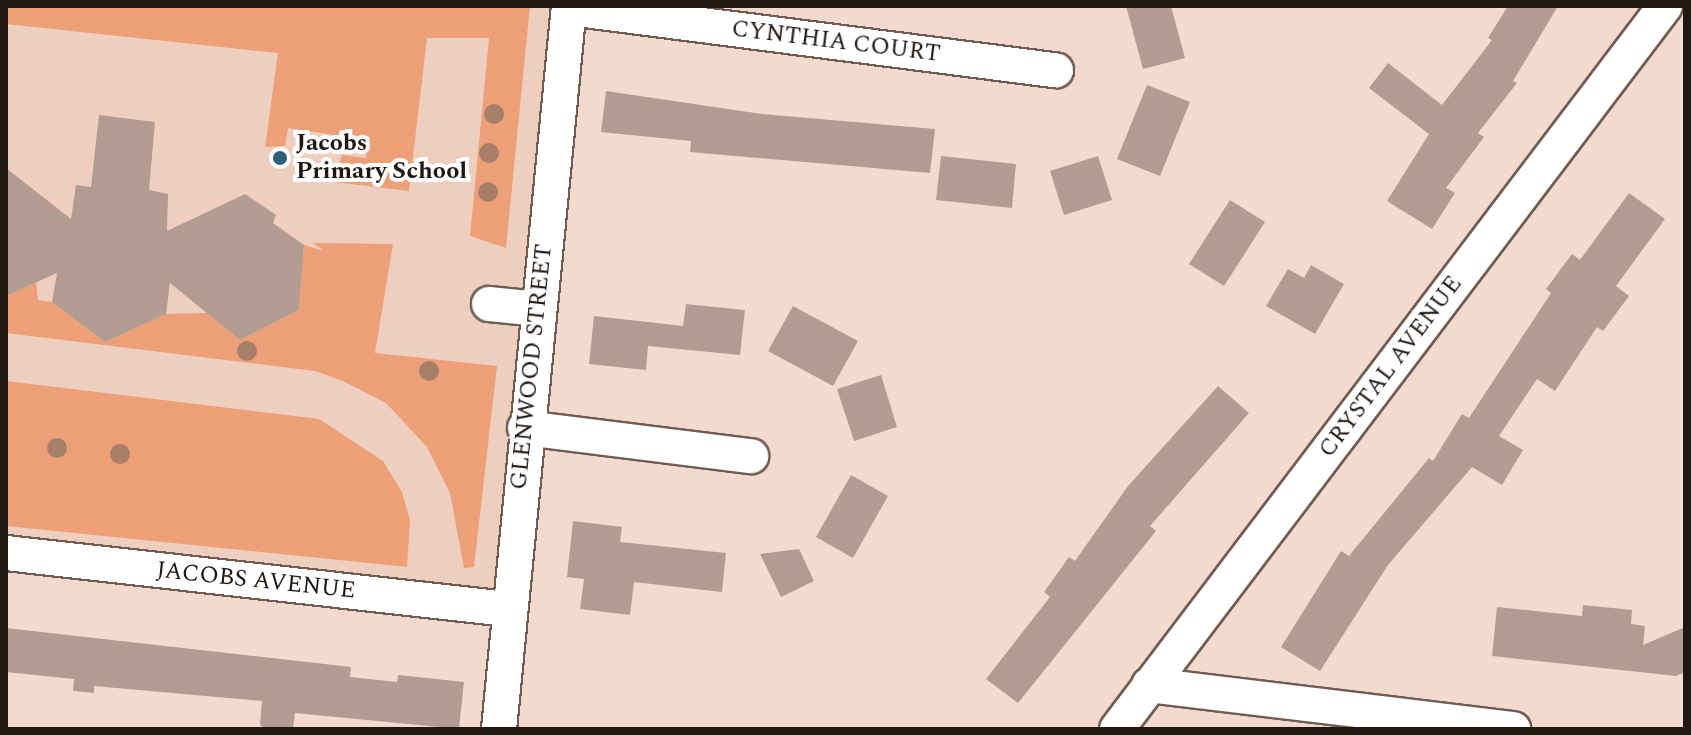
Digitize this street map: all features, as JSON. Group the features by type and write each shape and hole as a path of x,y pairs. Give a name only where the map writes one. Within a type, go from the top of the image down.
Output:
{"street":[{"name":"CRYSTAL AVENUE","path":"1117,729 1665,6"},
{"name":"CYNTHIA COURT","path":"569,7 1056,70"},
{"name":"GLENWOOD STREET","path":"499,729 507,609 569,7"},
{"path":"489,304 538,309"},
{"path":"525,428 751,456"},
{"name":"JACOBS AVENUE","path":"6,553 507,609"},
{"path":"1149,685 1513,729"}],"shaded area":[{"name":"Jacobs Primary School","path":"6,6 569,6 507,609 6,553"},
{"path":"6,6 530,6 506,248 470,236 489,38 427,38 409,191 334,182 342,155 366,158 368,140 288,128 285,146 265,147 278,53 6,24"},
{"path":"313,243 393,244 375,353 497,366 474,567 464,568 450,493 427,447 386,403 343,381 315,371 6,333 6,296 36,282 38,300 52,302 105,342 166,314 207,313 240,340 299,310 304,245 324,251"},
{"path":"6,381 319,419 383,461 402,492 410,520 407,567 6,526"}],"building":[{"path":"1126,6 1171,6 1185,58 1143,69"},
{"path":"1508,6 1558,6 1513,81 1517,83 1478,133 1484,137 1446,188 1455,193 1432,229 1387,201 1429,134 1369,88 1388,63 1442,105 1492,40 1488,38"},
{"path":"1147,85 1190,102 1160,176 1117,159"},
{"path":"606,91 762,114 935,129 930,173 690,152 691,141 601,132"},
{"path":"99,115 155,122 149,190 168,194 167,231 245,194 276,215 273,223 304,245 299,310 240,340 170,283 166,314 105,342 52,302 57,273 6,296 6,168 71,219 76,185 91,187"},
{"path":"941,156 1016,164 1012,208 936,200"},
{"path":"1098,156 1112,200 1064,215 1050,171"},
{"path":"1629,193 1665,219 1616,286 1629,296 1603,331 1597,327 1555,391 1537,379 1499,436 1523,450 1502,485 1472,467 1388,565 1320,671 1281,647 1341,551 1349,556 1429,458 1433,461 1462,414 1469,418 1551,293 1546,289 1572,254 1580,260"},
{"path":"1230,200 1265,222 1224,286 1189,264"},
{"path":"1311,265 1344,284 1315,334 1266,306 1288,269 1304,278"},
{"path":"686,304 745,310 740,355 648,346 646,370 589,364 594,316 683,326"},
{"path":"793,306 858,341 833,386 768,351"},
{"path":"881,375 897,427 854,441 837,389"},
{"path":"1218,386 1249,413 1150,526 1156,531 1018,703 986,679 1050,597 1044,592 1069,557 1075,561 1128,486"},
{"path":"851,475 888,496 853,558 816,537"},
{"path":"573,521 622,527 620,542 726,553 722,592 634,582 630,615 580,609 584,579 567,577"},
{"path":"799,549 814,581 781,597 760,554"},
{"path":"1583,605 1632,610 1631,624 1645,626 1643,645 1685,627 1685,672 1676,676 1492,656 1497,607 1582,616"},
{"path":"6,628 351,667 350,677 397,682 398,675 464,682 459,729 295,713 293,729 266,729 260,725 262,701 94,686 94,693 73,691 74,679 6,672"}],"place":[{"name":"Jacobs Primary School","path":"280,158"}]}
